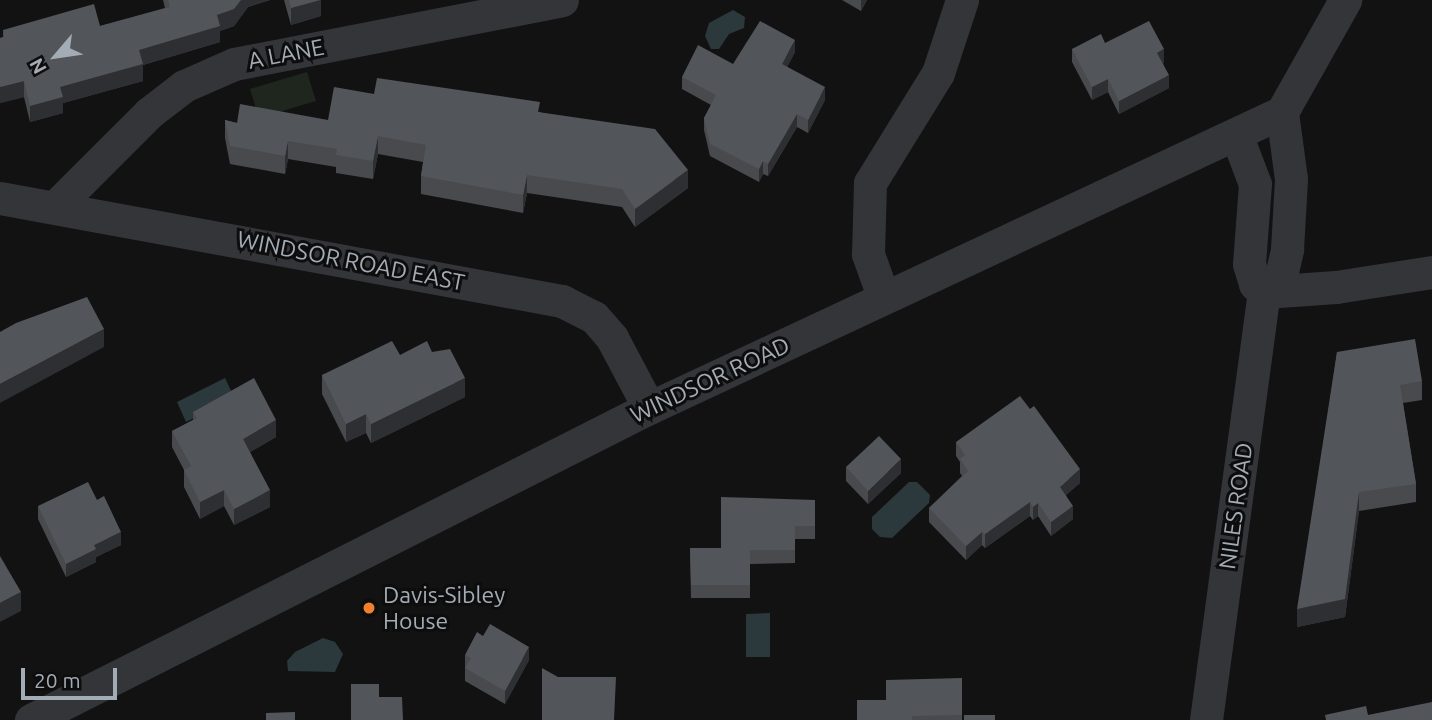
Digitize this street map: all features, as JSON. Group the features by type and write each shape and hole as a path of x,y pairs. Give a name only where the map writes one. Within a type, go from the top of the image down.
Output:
{"street":[{"name":"A LANE","path":"57,205 149,113 184,86 234,64 562,0"},
{"path":"883,296 866,232 870,183 938,73 962,0"},
{"path":"1282,112 1345,0"},
{"name":"WINDSOR ROAD","path":"31,720 649,408 883,296 1282,112"},
{"name":"NILES ROAD","path":"1206,720 1264,292 1281,276 1287,248 1291,179 1282,112"},
{"path":"1236,134 1255,184 1250,264 1255,284 1264,292 1336,287 1432,272"},
{"name":"WINDSOR ROAD EAST","path":"0,198 57,205 562,301 594,317 612,338 649,408"}],"shaded area":[{"path":"733,10 745,17 744,28 729,34 719,49 711,49 705,36 709,23"},
{"path":"307,72 316,101 259,118 250,89"},
{"path":"225,378 234,397 186,422 177,402"},
{"path":"909,482 917,482 930,495 929,503 892,538 880,537 872,529 872,517"},
{"path":"770,613 770,657 746,657 746,614"},
{"path":"323,638 335,642 343,654 335,672 288,671 287,661 295,652"}],"building":[{"path":"168,0 241,0 234,9 217,15 220,26 139,50 143,64 60,87 63,97 30,106 24,81 0,87 0,38 4,37 3,30 94,4 100,26 170,7"},
{"path":"289,0 319,0 291,8"},
{"path":"760,21 795,40 782,64 825,87 808,120 797,114 768,164 763,161 759,169 710,144 704,118 716,95 682,77 698,45 733,64"},
{"path":"1149,21 1164,49 1157,53 1169,75 1119,101 1108,79 1092,87 1072,49 1101,34 1105,43"},
{"path":"377,78 540,102 538,112 655,129 688,170 635,209 622,189 527,175 523,195 421,176 426,145 378,136 373,161 336,155 337,149 288,141 285,156 230,146 225,120 237,123 240,104 328,120 334,87 374,94"},
{"path":"87,297 104,329 0,384 0,332 16,323"},
{"path":"1415,339 1422,381 1400,385 1416,484 1359,492 1345,599 1297,609 1337,352"},
{"path":"392,341 400,355 427,341 432,352 450,349 465,378 371,424 366,414 346,424 322,375"},
{"path":"254,378 276,420 243,439 270,490 234,509 224,490 200,502 184,470 191,466 172,431 197,418 193,412"},
{"path":"1020,396 1030,409 1034,406 1080,469 1060,487 1073,506 1051,522 1038,503 1033,507 1030,502 985,534 982,532 966,546 929,508 968,471 960,459 965,455 956,442"},
{"path":"879,436 901,459 868,491 846,467"},
{"path":"88,482 97,500 104,496 121,532 94,545 96,549 66,564 38,506"},
{"path":"721,497 815,500 815,526 795,526 795,550 750,550 750,585 691,585 690,548 721,548"},
{"path":"0,556 21,592 0,603"},
{"path":"490,624 529,647 505,691 465,668 471,658 465,655 477,632 483,636"},
{"path":"542,668 558,677 616,677 614,720 542,720"},
{"path":"962,678 962,715 912,716 912,720 857,720 857,700 886,700 886,680"},
{"path":"351,684 379,684 379,697 402,697 403,720 351,720"},
{"path":"1432,702 1432,720 1326,720 1325,715 1366,706 1368,715"},
{"path":"295,712 295,720 266,720 266,713"},
{"path":"964,715 995,715 995,720 964,720"}],"place":[{"name":"Davis-Sibley House","path":"369,608"}]}
